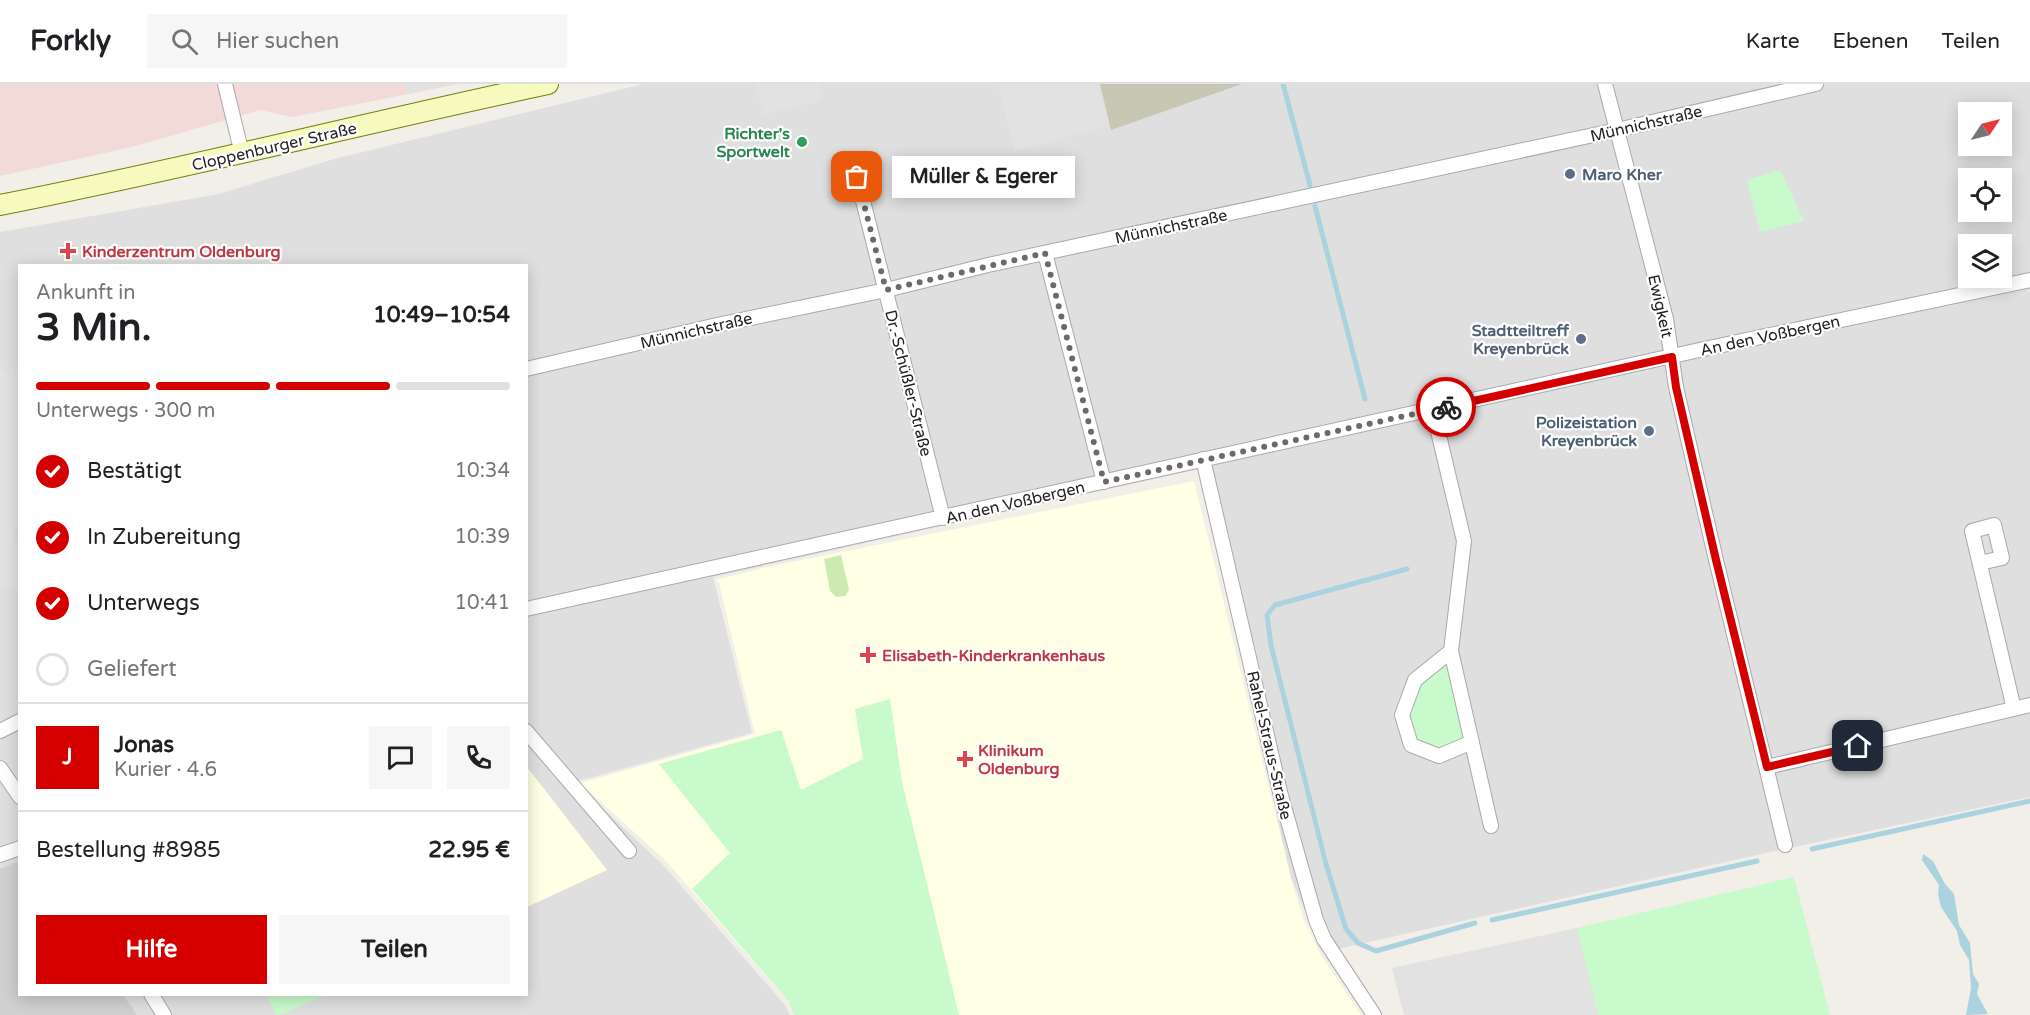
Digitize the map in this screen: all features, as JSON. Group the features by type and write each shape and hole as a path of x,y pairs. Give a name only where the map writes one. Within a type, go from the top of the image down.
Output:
{"main road":[{"name":"Cloppenburger Straße","path":"0,205 242,154 537,85"}],"street":[{"path":"225,84 242,154"},
{"name":"Ewigkeit","path":"1605,84 1666,320 1676,387 1785,845"},
{"name":"Münnichstraße","path":"528,369 1045,253 1617,130 1816,84"},
{"name":"Dr.-Schüßler-Straße","path":"857,177 943,518"},
{"path":"1045,253 1104,482"},
{"name":"An den Voßbergen","path":"528,609 1203,459 2030,280"},
{"path":"1433,410 1464,541 1451,651 1491,825"},
{"name":"Rahel-Straus-Straße","path":"1203,459 1281,796 1316,920 1335,956 1374,1015"},
{"path":"1980,563 2014,709"},
{"path":"1451,651 1415,680 1402,715 1411,745 1439,756 1472,742"},
{"path":"1767,767 2030,705"},
{"path":"0,731 18,722"},
{"path":"528,733 629,851"},
{"path":"0,768 18,794"},
{"path":"0,855 18,849"},
{"path":"152,996 164,1015"}],"shaded area":[{"path":"0,84 459,84 292,117 261,110 132,147 0,176"},
{"path":"404,84 453,84 407,94"},
{"path":"643,84 2030,84 2030,797 1766,853 1338,949 1321,949 1291,878 1199,469 713,577 752,733 575,782 663,865 785,1005 790,1015 0,1015 0,232 219,194 334,159"},
{"path":"755,84 819,84 823,100 763,115"},
{"path":"997,84 1098,84 1109,126 1015,151"},
{"path":"1100,84 1242,84 1111,130"},
{"path":"16,363 18,364 18,529 12,536 18,541 18,589 12,590 0,587 0,365 8,373"},
{"name":"Klinikum Oldenburg","path":"1194,481 1291,878 1303,918 1319,952 1361,1015 800,1015 666,861 580,783 755,734 719,583 716,580 767,567"},
{"path":"528,768 607,870 528,906"},
{"path":"18,861 18,996 124,996 137,1015 0,1015 0,869"},
{"path":"1577,928 1598,1015 1404,1015 1392,968"}],"green space":[{"path":"1780,170 1804,221 1760,232 1747,180"},
{"path":"841,555 849,590 845,596 836,597 830,591 824,559"},
{"path":"1451,651 1472,742 1439,756 1411,745 1402,715 1415,680"},
{"path":"890,699 902,782 959,1015 794,1015 789,1002 692,889 730,853 659,764 781,730 801,790 863,759 855,709"},
{"path":"1794,877 1830,1015 1598,1015 1577,928"},
{"path":"267,996 325,996 279,1015 276,1015"}],"water":[{"path":"1923,854 1933,861 1945,884 1954,894 1959,925 1970,943 1973,974 1979,984 1977,994 1988,1014 1966,1015 1971,988 1969,960 1960,945 1957,931 1941,907 1938,894 1939,885 1922,860"}],"waterway":[{"path":"1283,84 1310,185"},
{"path":"1315,206 1365,399"},
{"path":"1407,569 1275,605 1267,615 1271,645 1326,864 1346,929 1358,943 1376,951 1475,923"},
{"path":"1812,849 2030,801"},
{"path":"1492,920 1757,861"}],"way so far":[{"path":"857,177 886,290 1045,253 1104,482 1446,407"}],"place":[{"name":"Richter's Sportwelt","path":"802,142"},
{"name":"Maro Kher","path":"1570,174"},
{"name":"Müller & Egerer","path":"857,177"},
{"name":"Kinderzentrum Oldenburg","path":"68,251"},
{"name":"Stadtteiltreff Kreyenbrück","path":"1581,339"},
{"name":"Polizeistation Kreyenbrück","path":"1649,431"},
{"name":"Elisabeth-Kinderkrankenhaus","path":"868,655"},
{"name":"Klinikum Oldenburg","path":"965,759"}],"route":[{"path":"1446,407 1672,357 1676,387 1716,560 1767,767 1858,746"}]}
